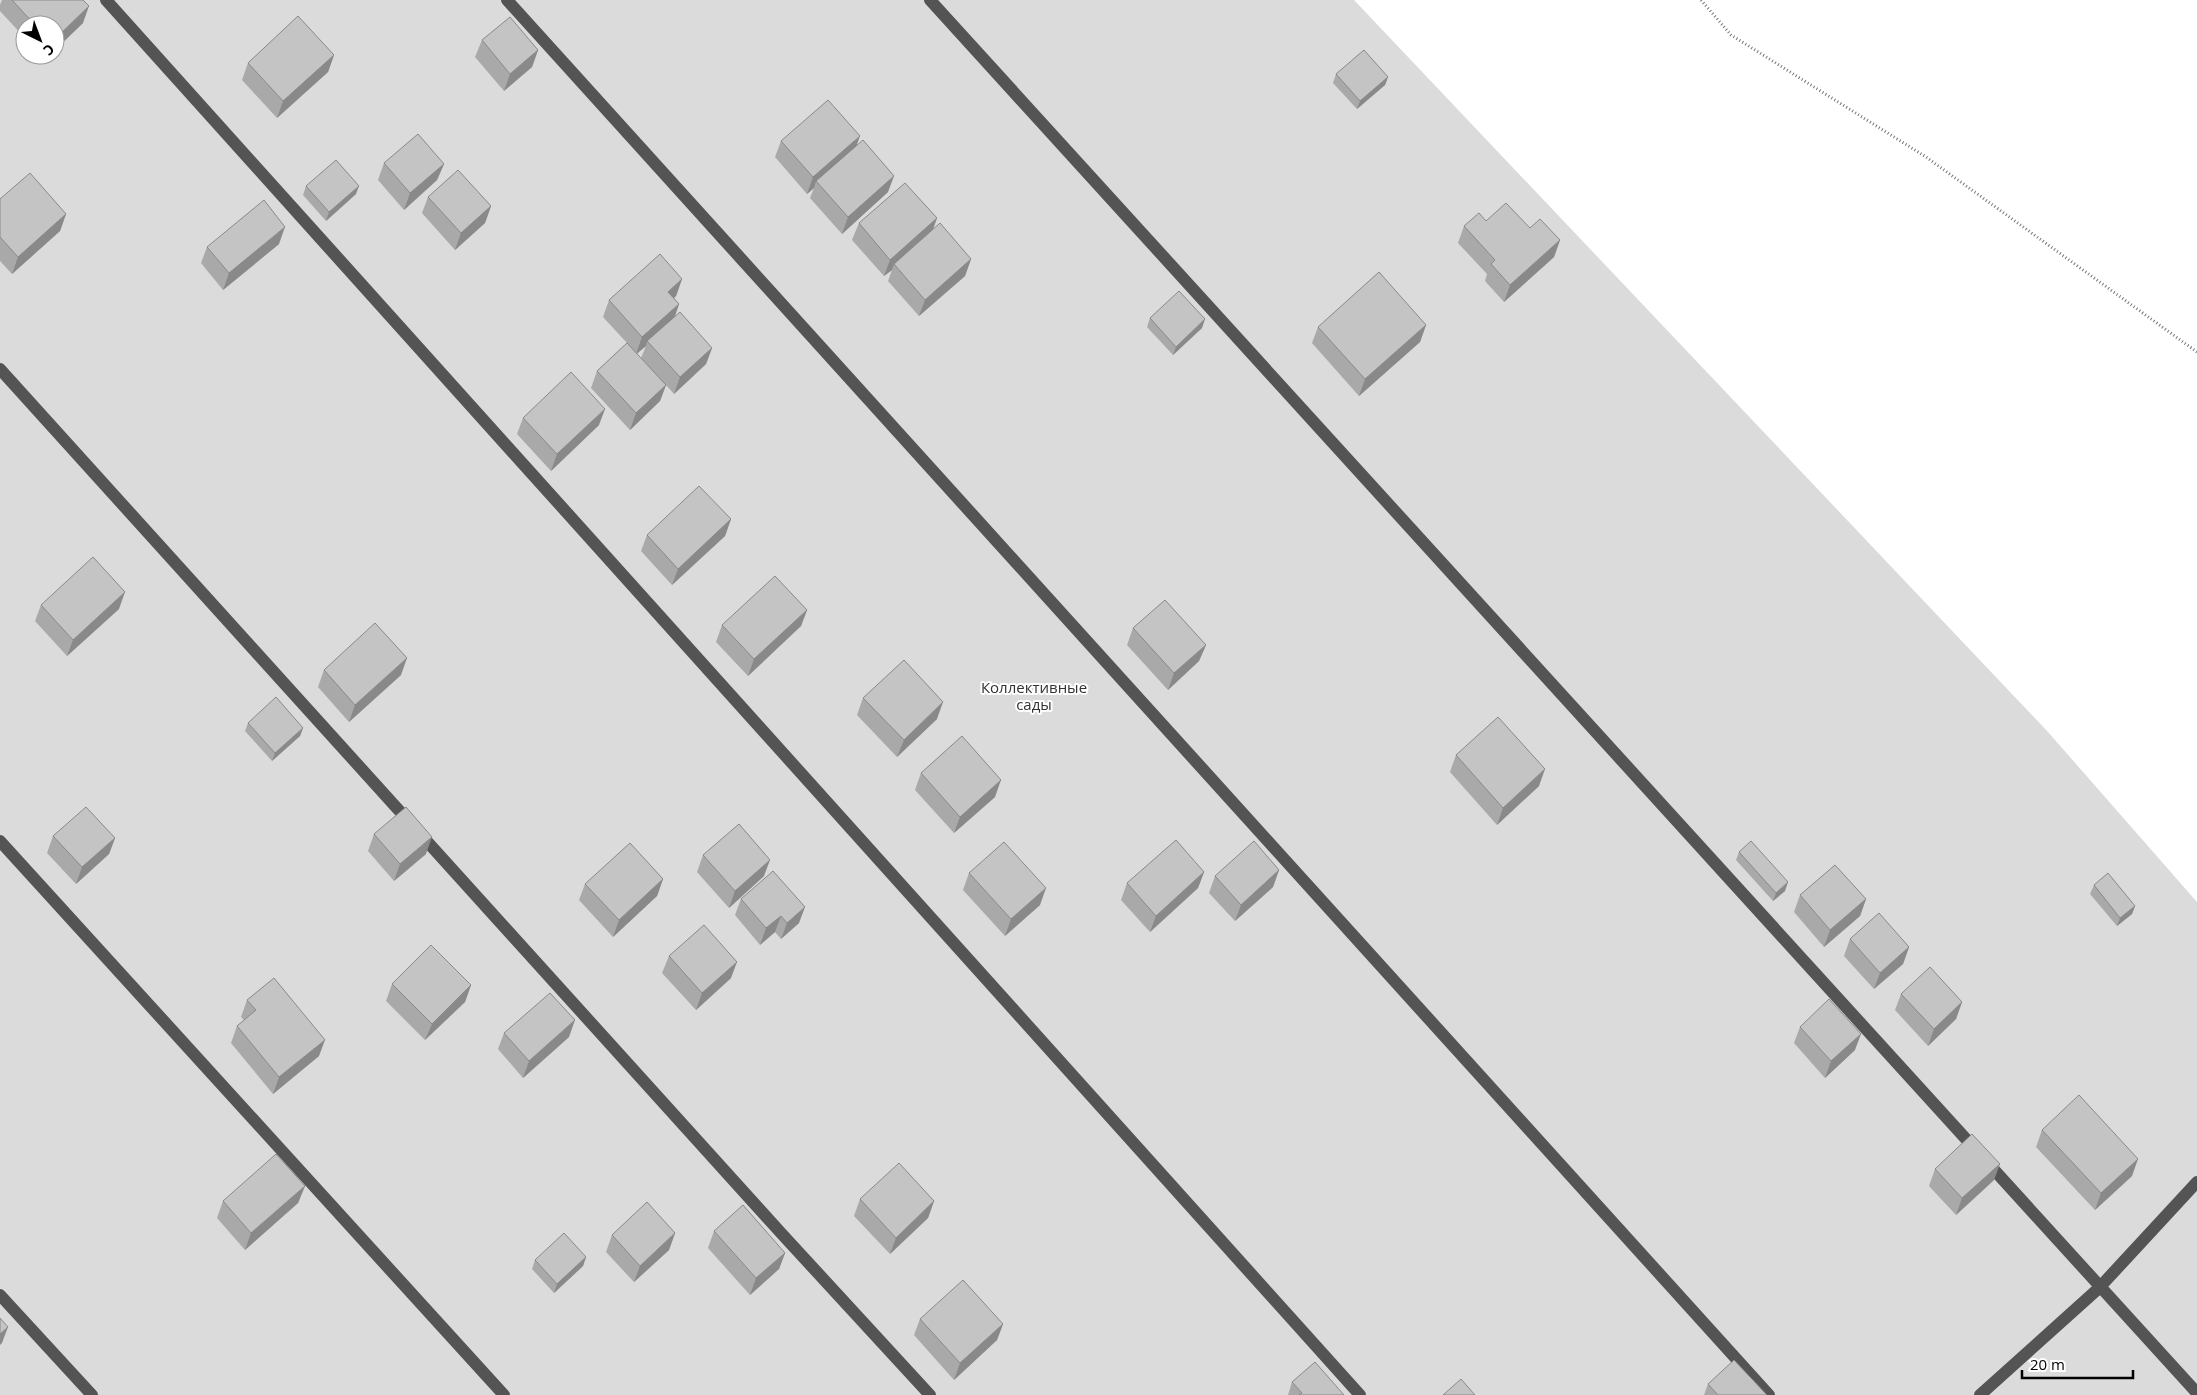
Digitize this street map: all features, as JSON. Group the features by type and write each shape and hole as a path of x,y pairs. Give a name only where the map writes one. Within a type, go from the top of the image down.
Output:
{"street":[{"path":"106,0 1360,1395"},
{"path":"507,0 1769,1395"},
{"path":"930,0 2099,1288 2197,1393"},
{"path":"0,368 930,1395"},
{"path":"0,841 504,1395"},
{"path":"1980,1395 2099,1288 2197,1182"},
{"path":"0,1295 92,1395"}],"path":[{"path":"1701,0 1731,35 1926,157 2197,352"}],"green space":[{"name":"Коллективные сады","path":"0,0 1354,0 2048,732 2197,902 2197,1395 0,1395"}],"building":[{"path":"12,0 83,0 89,6 65,29 65,15 26,15"},
{"path":"298,16 334,55 283,101 248,63"},
{"path":"510,17 538,50 510,74 482,40"},
{"path":"1364,50 1388,77 1360,101 1336,74"},
{"path":"828,100 860,136 813,177 781,141"},
{"path":"418,134 444,164 410,193 384,163"},
{"path":"863,140 894,176 848,217 816,181"},
{"path":"336,160 359,186 329,212 306,186"},
{"path":"458,170 491,206 461,233 428,197"},
{"path":"30,173 66,214 18,257 0,237 0,199"},
{"path":"905,183 937,218 890,260 859,223"},
{"path":"264,200 285,227 229,273 207,247"},
{"path":"1506,203 1530,228 1540,219 1560,240 1510,285 1491,264 1495,260 1464,226 1479,213 1486,221"},
{"path":"940,223 971,259 925,300 894,264"},
{"path":"660,254 682,279 668,292 679,304 642,337 609,300"},
{"path":"1379,272 1426,325 1365,379 1318,327"},
{"path":"1179,291 1205,319 1176,347 1150,318"},
{"path":"680,312 712,348 680,377 647,341"},
{"path":"627,343 666,385 636,413 597,371"},
{"path":"571,372 605,409 557,454 523,418"},
{"path":"699,486 731,519 678,569 647,535"},
{"path":"93,557 125,592 73,640 41,605"},
{"path":"775,576 807,610 754,659 722,625"},
{"path":"1165,600 1206,645 1174,673 1133,628"},
{"path":"375,623 407,658 355,705 324,670"},
{"path":"904,660 943,702 904,740 863,698"},
{"path":"276,697 303,728 275,753 248,723"},
{"path":"1498,717 1545,769 1503,808 1456,755"},
{"path":"962,736 1001,780 960,817 921,773"},
{"path":"86,807 115,838 82,867 53,836"},
{"path":"406,807 432,837 400,864 374,834"},
{"path":"739,824 770,860 735,891 703,855"},
{"path":"1176,840 1204,872 1156,916 1127,883"},
{"path":"1254,841 1279,870 1241,905 1215,876"},
{"path":"1751,841 1788,882 1776,893 1739,852"},
{"path":"1004,842 1046,888 1011,919 969,873"},
{"path":"630,843 663,879 619,920 585,884"},
{"path":"1835,865 1866,899 1830,930 1800,895"},
{"path":"773,871 805,907 787,923 781,916 766,928 741,899"},
{"path":"2108,873 2135,906 2120,918 2094,885"},
{"path":"1879,913 1909,947 1880,973 1850,939"},
{"path":"704,925 737,962 702,993 669,956"},
{"path":"431,945 471,985 432,1024 392,984"},
{"path":"1930,967 1962,1002 1934,1029 1901,994"},
{"path":"274,978 325,1040 279,1077 237,1026 256,1010 247,1000"},
{"path":"550,993 575,1020 529,1061 504,1033"},
{"path":"1829,999 1861,1034 1831,1061 1800,1027"},
{"path":"2079,1095 2138,1159 2101,1193 2042,1130"},
{"path":"1972,1134 2000,1164 1962,1198 1935,1169"},
{"path":"276,1154 305,1186 251,1233 223,1201"},
{"path":"899,1163 934,1201 896,1238 860,1199"},
{"path":"647,1202 675,1233 640,1266 612,1235"},
{"path":"743,1205 785,1253 756,1278 714,1231"},
{"path":"564,1233 586,1257 557,1284 535,1260"},
{"path":"963,1280 1003,1324 960,1363 920,1319"},
{"path":"0,1318 8,1327 0,1334"},
{"path":"1734,1360 1767,1395 1718,1395 1708,1384"},
{"path":"1315,1362 1344,1395 1299,1395 1302,1393 1292,1382"},
{"path":"1461,1379 1475,1395 1443,1395"}]}
